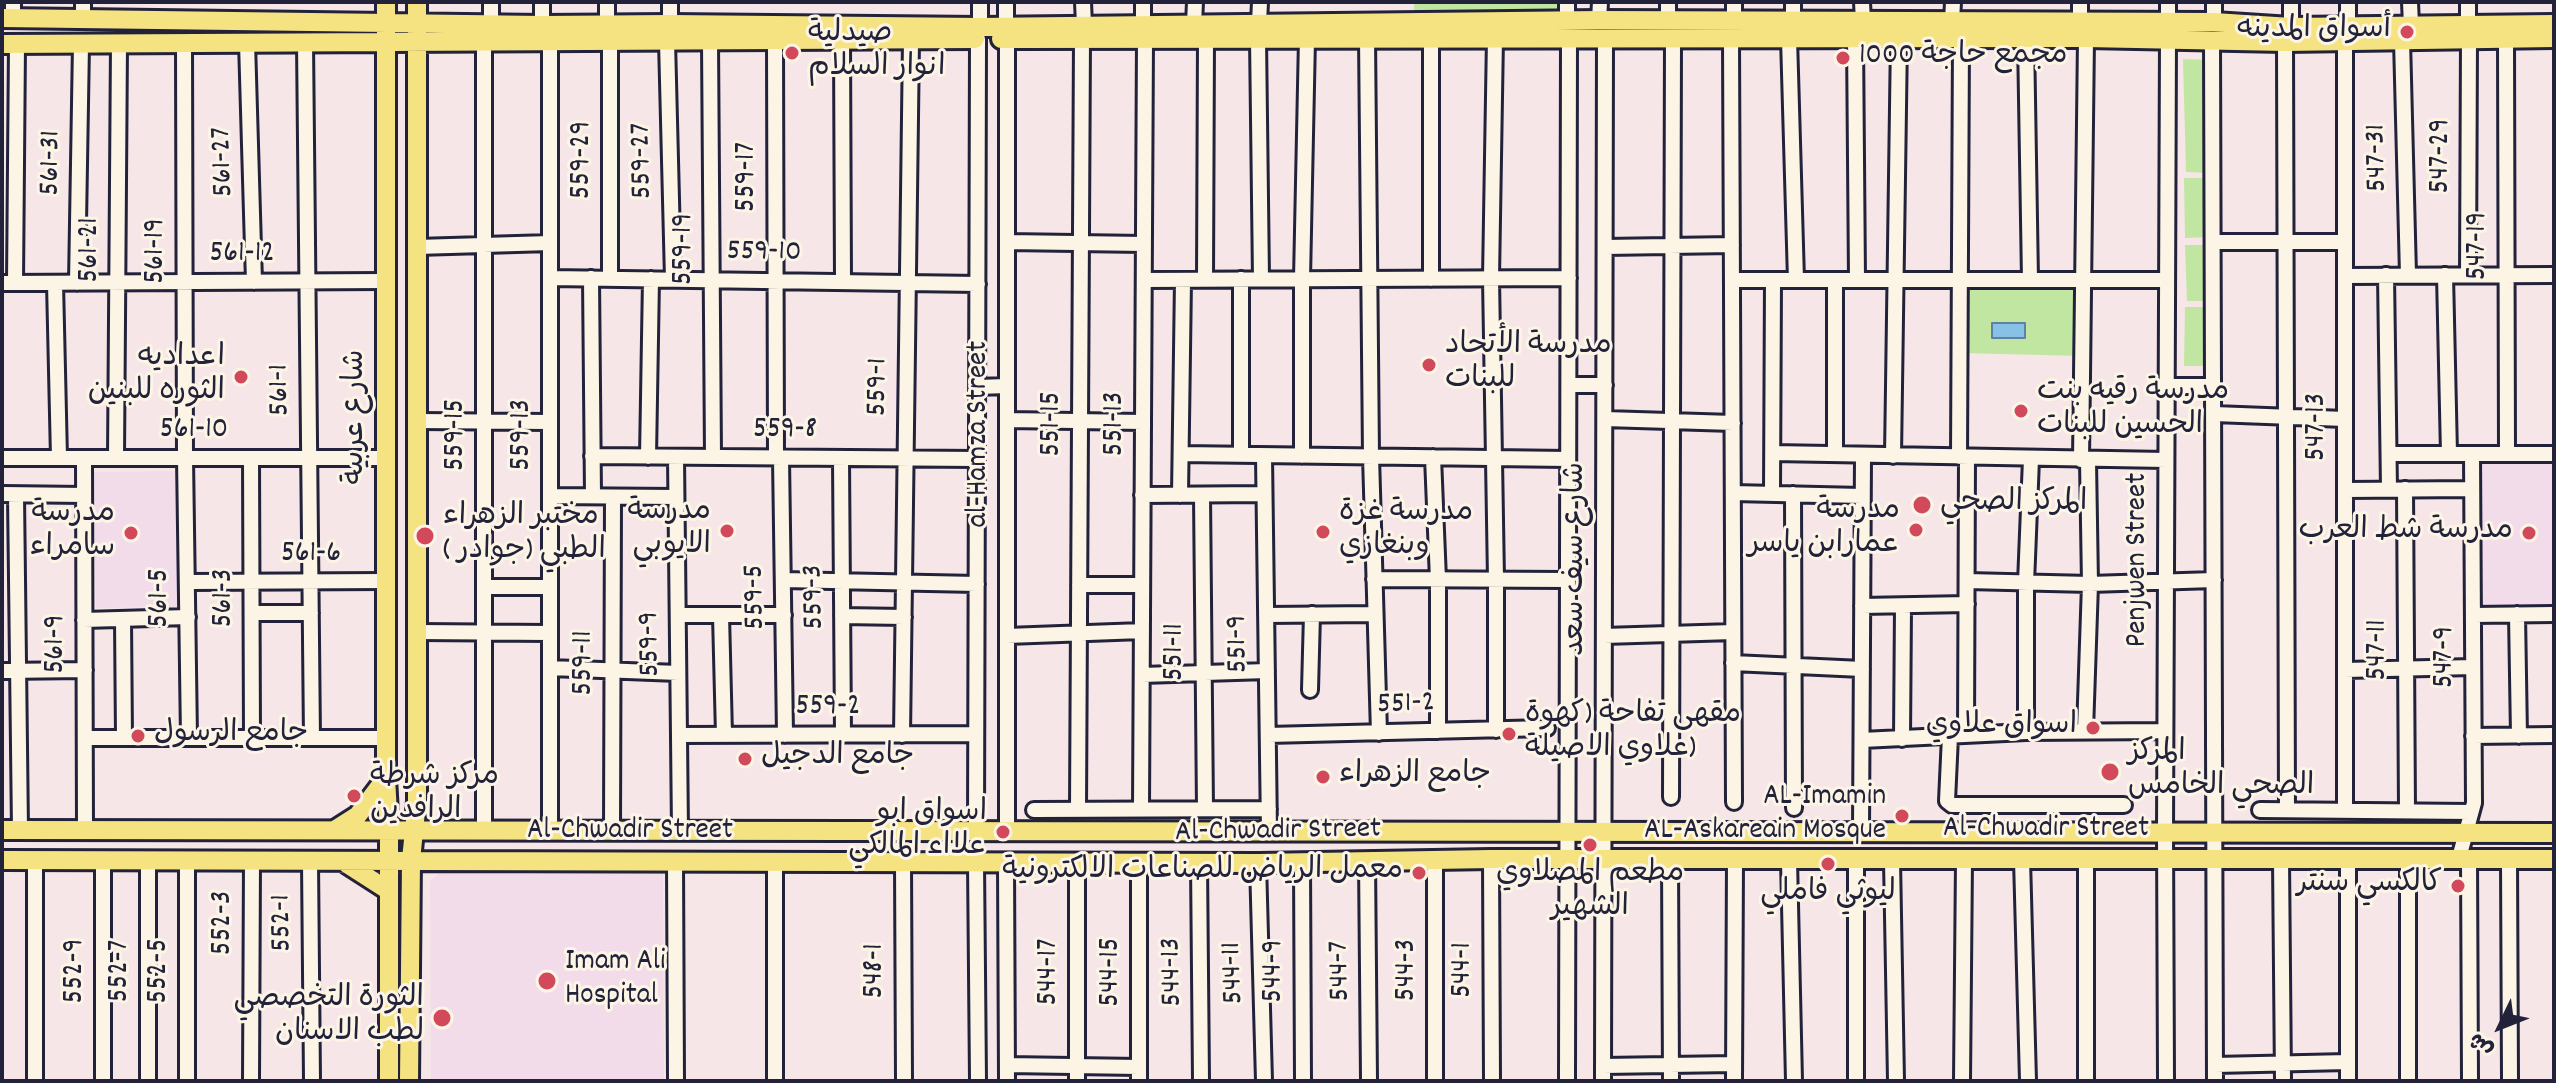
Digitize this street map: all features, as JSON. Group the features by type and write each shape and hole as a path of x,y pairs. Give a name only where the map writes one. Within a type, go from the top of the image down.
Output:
{"main road":[{"path":"360,22 384,2"},
{"name":"شارع عربية","path":"384,2 389,1081"},
{"path":"418,2 443,33"},
{"name":"شارع عربية","path":"409,1081 410,891 417,801 418,2"},
{"path":"9,13 83,11 360,22 386,33"},
{"path":"1258,31 1307,38 1495,37 1568,20"},
{"path":"9,44 359,42 386,33 1258,31 1568,20 1670,20 1733,30 2168,30 2288,34 2469,30 2554,24"},
{"path":"1859,30 1899,38 1957,30 2026,38 2083,30"},
{"path":"2469,30 2506,38 2554,38"},
{"path":"668,32 710,41 911,40 979,33"},
{"path":"417,73 421,59 443,33"},
{"path":"359,42 379,58 386,75"},
{"path":"386,383 417,383"},
{"path":"335,830 358,815 386,778"},
{"path":"417,801 439,823 453,830"},
{"name":"Al-Chwadir Street","path":"11,830 2554,833"},
{"path":"75,860 80,830"},
{"path":"754,831 754,861"},
{"name":"Al-Chwadir Street","path":"2,860 1258,863 1670,858 2554,859"},
{"path":"341,861 368,875 389,891"},
{"path":"410,891 445,861"}],"street":[{"name":"559-15","path":"484,830 484,245 491,2"},
{"name":"559-13","path":"542,2 546,33 550,243 550,830"},
{"name":"559-29","path":"607,2 610,278"},
{"name":"559-27","path":"670,2 673,279"},
{"name":"al-Hamza Street","path":"976,831 980,2"},
{"name":"al-Hamza Street","path":"1006,2 1007,830"},
{"name":"551-15","path":"1078,810 1083,2"},
{"name":"551-13","path":"1141,809 1143,2"},
{"path":"1195,2 1200,31 1205,279"},
{"path":"1260,2 1261,279"},
{"path":"1734,2 1734,802"},
{"path":"1793,2 1796,280"},
{"path":"1857,280 1859,30 1862,2"},
{"path":"1953,2 1957,30 1962,280 1966,734"},
{"path":"2080,2 2083,30 2085,460 2090,584 2085,731"},
{"name":"Penjwen Street","path":"2166,1081 2168,2"},
{"path":"2214,2 2215,1081"},
{"path":"2287,810 2286,243 2291,2"},
{"name":"547-13","path":"2345,811 2348,2"},
{"name":"547-31","path":"2408,275 2406,32 2410,2"},
{"name":"547-29","path":"2468,2 2468,275"},
{"name":"شارع سيف سعد","path":"1567,1081 1568,20"},
{"name":"شارع سيف سعد","path":"1601,20 1605,247 1603,1073"},
{"path":"1670,20 1673,244 1671,797"},
{"path":"1367,37 1371,456 1379,733"},
{"path":"1431,37 1431,279"},
{"path":"1495,37 1491,278 1496,730"},
{"path":"1302,456 1307,38"},
{"path":"1893,456 1899,38"},
{"path":"2026,38 2030,280"},
{"name":"547-19","path":"2506,38 2507,454"},
{"name":"559-17","path":"775,40 779,458"},
{"path":"842,40 843,282"},
{"name":"559-1","path":"902,735 911,40"},
{"name":"559-19","path":"710,41 713,457"},
{"name":"561-27","path":"247,42 254,282"},
{"name":"561-1","path":"305,42 312,738"},
{"name":"561-21","path":"116,458 119,43"},
{"name":"561-19","path":"184,43 185,458"},
{"path":"9,44 9,283"},
{"name":"561-31","path":"77,283 81,44"},
{"path":"1007,242 1144,244"},
{"path":"2213,242 2345,242"},
{"path":"417,247 550,243"},
{"path":"1605,247 1732,245"},
{"path":"2386,275 2389,489"},
{"path":"2445,275 2449,454"},
{"path":"2345,276 2554,275"},
{"name":"559-10","path":"550,278 978,284"},
{"path":"591,278 593,496"},
{"path":"1144,280 1569,278"},
{"path":"648,457 651,279"},
{"path":"1241,279 1241,455"},
{"path":"1180,495 1183,280"},
{"path":"1732,280 2167,280"},
{"path":"1772,493 1773,280"},
{"path":"1835,280 1835,454"},
{"name":"561-12","path":"9,283 386,281"},
{"name":"561-21","path":"55,283 59,458"},
{"path":"1569,385 1605,385"},
{"path":"977,387 1007,386"},
{"path":"2167,386 2213,386"},
{"path":"2214,414 2345,419"},
{"path":"1605,419 1733,423"},
{"path":"1007,420 1143,422"},
{"path":"417,421 550,422"},
{"path":"1773,453 2166,460"},
{"path":"1181,454 1568,459"},
{"path":"2389,454 2554,454"},
{"name":"547-9","path":"2470,1081 2464,858 2474,803 2472,454"},
{"path":"1861,832 1863,455"},
{"name":"559-8","path":"592,456 977,459"},
{"name":"551-9","path":"1264,456 1269,831"},
{"name":"559-9","path":"676,457 680,830"},
{"path":"1433,457 1438,580 1438,731"},
{"name":"561-10","path":"2,458 386,458"},
{"name":"561-9","path":"80,830 85,738 84,458"},
{"name":"561-5","path":"185,458 189,738"},
{"name":"561-3","path":"251,458 252,738"},
{"name":"559-5","path":"779,458 785,735"},
{"name":"559-3","path":"841,458 843,735"},
{"path":"2026,732 2026,583 2031,459"},
{"name":"547-11","path":"2405,489 2407,811"},
{"path":"2345,490 2472,489"},
{"path":"1733,493 1862,496"},
{"path":"11,830 9,494 84,495"},
{"path":"1142,495 1264,494"},
{"path":"1793,494 1794,808"},
{"name":"551-11","path":"1202,495 1205,809"},
{"path":"550,496 676,497"},
{"name":"559-11","path":"612,830 613,497"},
{"path":"1374,579 1568,580"},
{"path":"783,580 977,584"},
{"path":"1967,581 2090,584 2214,580"},
{"name":"561-6","path":"189,582 386,581"},
{"path":"1079,585 1142,585"},
{"path":"484,587 550,587"},
{"path":"1862,606 1967,604"},
{"path":"1902,739 1903,606"},
{"path":"252,613 311,613"},
{"path":"1310,690 1312,614"},
{"path":"1266,615 1375,614"},
{"path":"2517,614 2519,736"},
{"path":"2473,615 2554,614"},
{"path":"678,615 784,615"},
{"path":"721,615 724,735"},
{"path":"842,616 904,617"},
{"path":"84,620 188,617"},
{"path":"123,619 124,738"},
{"path":"1007,636 1142,631"},
{"path":"417,632 550,633"},
{"path":"1604,636 1733,632"},
{"path":"1733,663 1862,669"},
{"path":"2345,670 2473,667"},
{"path":"550,668 678,673"},
{"path":"10,671 85,670"},
{"path":"1142,675 1267,671"},
{"name":"551-2","path":"1268,735 1547,728"},
{"path":"1862,740 2026,732 2165,731"},
{"name":"559-2","path":"679,735 976,734"},
{"path":"2473,736 2554,735"},
{"path":"1950,736 1947,801 1960,807 2124,805"},
{"path":"85,738 386,738"},
{"path":"2002,807 2003,833"},
{"path":"1034,810 1269,809"},
{"path":"2260,810 2471,812"},
{"path":"1670,858 1671,1081"},
{"path":"2348,858 2348,1081"},
{"path":"2408,858 2408,1081"},
{"name":"544-1","path":"1491,859 1492,1081"},
{"path":"1734,1081 1735,859"},
{"path":"2022,859 2028,1081"},
{"path":"2086,859 2086,1081"},
{"path":"2281,859 2283,1081"},
{"path":"2509,859 2510,1081"},
{"path":"35,860 35,1081"},
{"name":"552-9","path":"103,860 103,1081"},
{"name":"544-7","path":"1367,860 1369,1081"},
{"name":"544-3","path":"1435,860 1435,1081"},
{"path":"1789,860 1794,1081"},
{"path":"1856,860 1856,1081"},
{"path":"1892,860 1896,1081"},
{"path":"1962,1081 1964,860"},
{"name":"552-7","path":"148,861 148,1081"},
{"name":"552-5","path":"187,861 187,1081"},
{"name":"552-3","path":"251,1081 252,861"},
{"name":"552-1","path":"310,861 312,1081"},
{"path":"675,861 676,1081"},
{"path":"775,861 775,1081"},
{"name":"548-1","path":"903,861 904,1081"},
{"path":"976,862 978,1081"},
{"path":"1006,862 1007,1081"},
{"name":"544-9","path":"1302,862 1303,1081"},
{"name":"544-17","path":"1077,863 1077,1074"},
{"name":"544-15","path":"1139,863 1139,1074"},
{"name":"544-13","path":"1199,863 1201,1081"},
{"name":"544-11","path":"1258,863 1264,1081"},
{"path":"2215,1065 2348,1062"},
{"path":"1603,1073 1671,1065 1734,1064"},
{"path":"1007,1065 1077,1074 1139,1074"}],"shaded area":[{"path":"2481,463 2554,463 2554,607 2483,608"},
{"path":"179,471 182,607 96,608 93,472"},
{"name":"Imam Ali Hospital","path":"445,868 663,868 664,1081 431,1081 430,881"}],"green space":[{"path":"1414,2 1561,2 1561,14 1414,13"},
{"path":"2183,59 2211,60 2210,173 2186,172"},
{"path":"2184,178 2210,178 2210,237 2185,238"},
{"path":"2185,245 2209,245 2210,301 2187,301"},
{"path":"1962,280 2085,281 2083,356 1961,353"},
{"path":"2185,307 2210,307 2210,366 2184,366"}],"water":[{"path":"1992,323 2025,323 2025,338 1992,338"}],"place":[{"name":"أسواق المدينه","path":"2407,32"},
{"name":"صيدلية انوار السلام","path":"792,53"},
{"name":"مجمع حاجة 1000","path":"1843,58"},
{"name":"مدرسة الأتحاد للبنات","path":"1429,365"},
{"name":"اعداديه الثوره للبنين","path":"241,377"},
{"name":"مدرسة رقيه بنت الحسين للبنات","path":"2021,411"},
{"name":"المركز الصحي","path":"1922,505"},
{"name":"مدرسة عمارابن ياسر","path":"1916,530"},
{"name":"مدرسة الايوبي","path":"727,531"},
{"name":"مدرسة غزة وبنغازي","path":"1323,532"},
{"name":"مدرسة سامراء","path":"131,533"},
{"name":"مدرسة شط العرب","path":"2529,533"},
{"name":"مختبر الزهراء الطبي (جوادر )","path":"425,536"},
{"name":"اسواق علاوي","path":"2093,728"},
{"name":"مقهى تفاحة (كهوة علاوي الاصيلة)","path":"1509,734"},
{"name":"جامع الرسول","path":"138,736"},
{"name":"جامع الدجيل","path":"745,759"},
{"name":"المركز الصحي الخامس","path":"2110,772"},
{"name":"جامع الزهراء","path":"1323,777"},
{"name":"مركز شرطة الرافدين","path":"354,796"},
{"name":"AL-Imamin AL-Askareain Mosque","path":"1902,816"},
{"name":"اسواق ابو علااء المالكي","path":"1003,832"},
{"name":"مطعم المصلاوي الشهير","path":"1590,845"},
{"name":"ليوثي فاملي","path":"1828,864"},
{"name":"معمل الرياض للصناعات الالكترونية","path":"1419,873"},
{"name":"كالكسي سنتر","path":"2458,886"},
{"name":"Imam Ali Hospital","path":"547,981"},
{"name":"الثورة التخصصي لطب الاسنان","path":"442,1018"}]}
